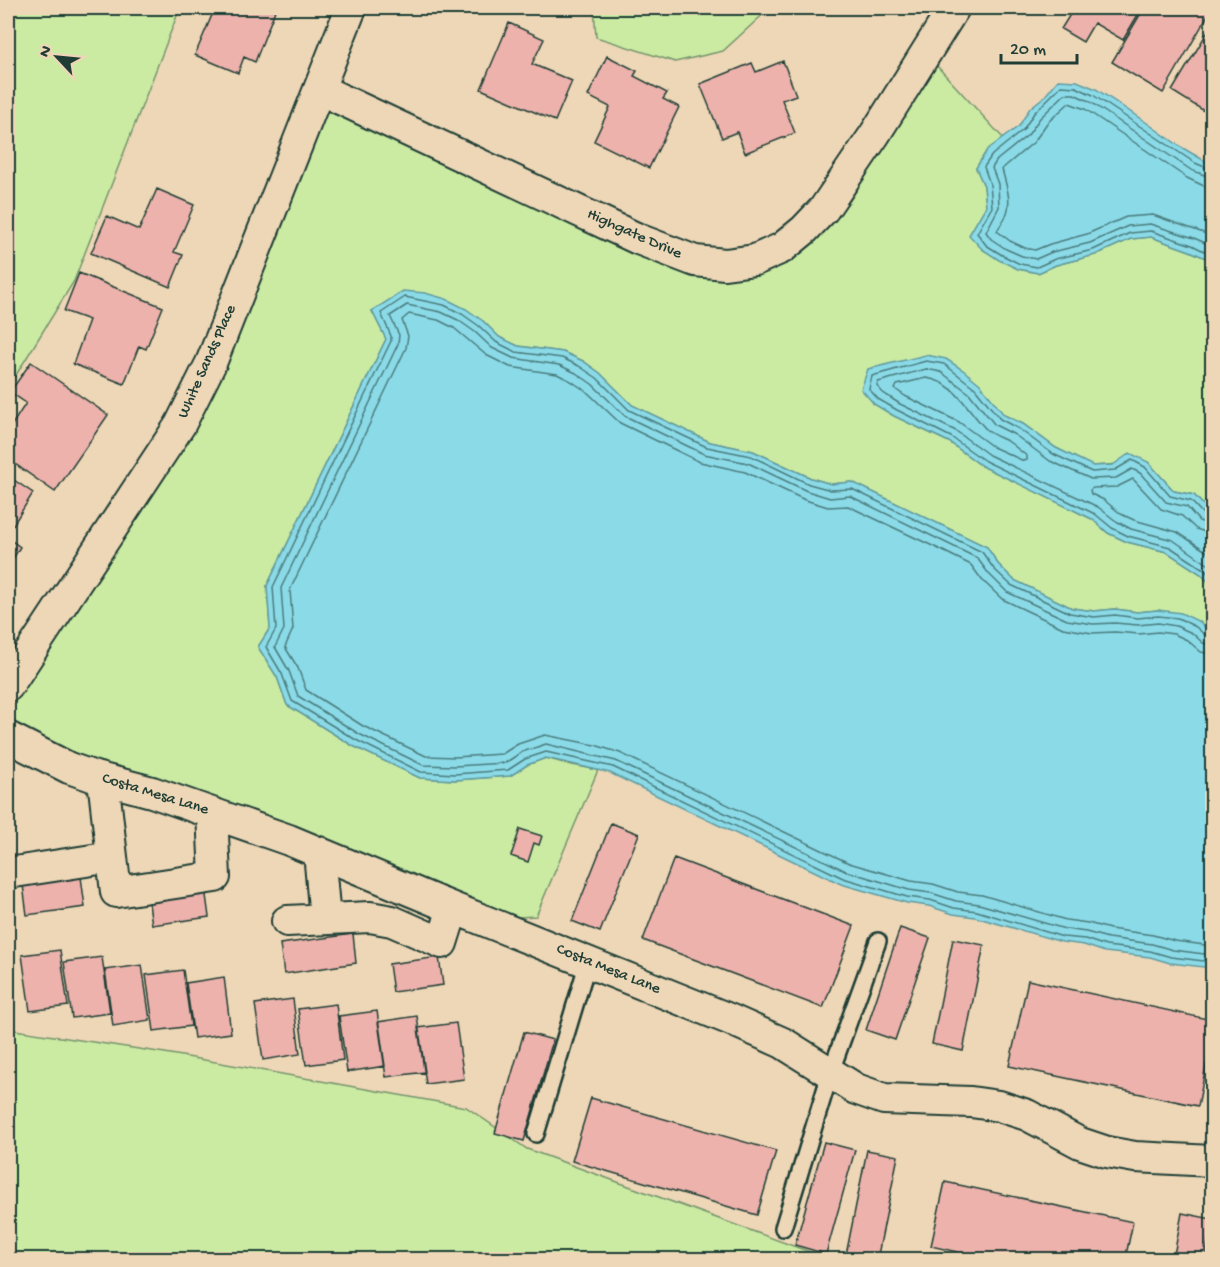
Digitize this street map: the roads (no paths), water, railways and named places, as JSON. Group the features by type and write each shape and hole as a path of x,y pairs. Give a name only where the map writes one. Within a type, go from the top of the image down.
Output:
{"street":[{"name":"White Sands Place","path":"8,686 180,425 211,363 351,8"},
{"name":"Highgate Drive","path":"319,89 638,239 696,261 725,264 755,260 782,248 824,209 875,134 954,8"},
{"name":"Costa Mesa Lane","path":"8,736 69,768 152,792 319,852 729,1019 783,1043 856,1089 884,1099 999,1106 1027,1115 1080,1143 1107,1152 1134,1157 1212,1161"},
{"path":"103,779 116,892 215,877 212,813"},
{"path":"319,852 325,919"},
{"path":"8,873 112,857"},
{"path":"287,921 370,916 392,921 442,943 453,908"}],"lane":[{"path":"783,1228 830,1074 879,941"},
{"path":"536,1134 588,962"}],"water":[{"path":"1058,80 1077,81 1096,89 1181,147 1212,165 1212,265 1208,259 1151,237 1131,239 1095,255 1056,265 1038,273 1018,269 999,260 982,249 969,235 986,206 984,186 976,168 987,150 1019,126 1030,108 1045,96"},
{"path":"403,291 425,293 446,299 483,321 499,337 518,346 563,352 583,361 600,373 632,405 710,442 753,451 811,478 831,484 852,482 987,547 998,564 1014,580 1072,608 1137,612 1158,610 1181,613 1200,622 1212,634 1212,968 1105,952 975,917 907,903 841,884 610,773 546,758 527,765 510,776 455,780 420,778 353,746 287,705 277,677 258,647 270,628 267,586 386,339 372,311"},
{"path":"926,355 946,359 963,370 980,384 1004,415 1023,424 1056,448 1093,466 1113,465 1130,453 1148,462 1174,491 1194,495 1212,512 1212,586 1201,574 1167,552 1127,542 1108,533 1092,519 982,466 949,442 874,404 861,389 868,369"}]}
